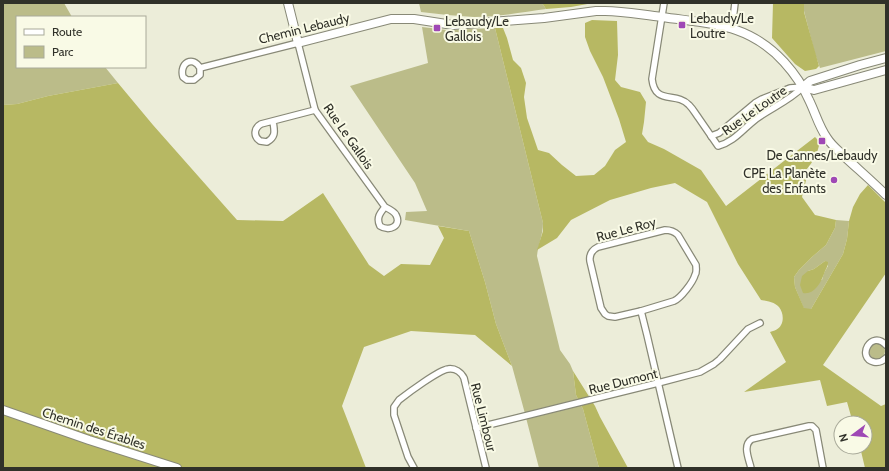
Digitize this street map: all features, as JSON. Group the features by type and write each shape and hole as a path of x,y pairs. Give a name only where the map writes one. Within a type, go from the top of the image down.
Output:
{"street":[{"name":"Rue Le Gallois","path":"288,3 315,110 385,207"},
{"name":"Rue Le Loutre","path":"664,3 652,79 654,88 659,95 678,99 687,103 718,146 726,144 756,119 795,95 803,87"},
{"path":"732,28 735,3"},
{"name":"Chemin Lebaudy","path":"200,68 382,21 399,18 414,18 453,25 544,18 605,11 708,23 732,28 753,37 770,48 803,87 828,140 886,195"},
{"path":"803,87 810,81 886,58"},
{"path":"803,87 814,90 886,70"},
{"name":"Rue Le Loutre","path":"711,136 719,133 755,103 762,99 790,88 803,87"},
{"path":"273,121 315,110"},
{"name":"Rue Le Roy","path":"665,230 675,232 696,266 695,277 679,299 641,311 615,316 608,316 605,314 601,308 590,261 590,254 595,249 665,230"},
{"path":"641,311 678,468"},
{"name":"Rue Dumont","path":"476,428 700,372 714,364 727,353 748,329 760,323"},
{"path":"885,342 874,340 867,347 866,354 868,358 874,362 881,362 886,358"},
{"name":"Rue Limbour","path":"414,468 408,457 394,415 394,406 399,400 440,372 450,369 458,371 464,378 486,468"},
{"name":"Chemin des Érables","path":"3,410 178,468"},
{"path":"751,468 747,448 749,441 752,439 812,426 816,430 823,468"}],"green space":[{"path":"3,3 64,3 71,16 16,16 16,68 106,68 118,83 48,96 17,104 3,105"},
{"path":"419,3 542,3 546,9 474,17 421,12"},
{"path":"804,3 886,3 886,51 820,68 804,11"},
{"path":"422,27 447,30 495,28 543,223 537,256 560,350 573,371 576,395 583,409 599,468 539,468 512,366 496,324 469,231 405,220 406,212 427,211 415,183 350,86 428,63"},
{"path":"782,95 785,95 727,138 725,137 755,112"},
{"path":"836,220 849,221 847,239 843,254 811,309 804,309 795,287 794,277 812,257 826,245 835,228","holes":["825,261 828,266 822,280 808,271 814,269"]},
{"path":"877,343 884,348 885,351 880,358 877,359 870,354 869,351 874,344"}],"shaded area":[{"path":"542,3 593,3 546,9"},
{"path":"773,3 804,3 804,12 819,66 816,69 805,71 795,64 772,38"},
{"path":"592,20 617,21 618,55 615,80 621,87 640,92 646,102 642,134 648,142 664,149 701,170 726,206 815,137 820,142 815,157 806,170 807,176 802,197 815,215 836,220 835,228 826,245 799,270 794,277 795,287 804,308 811,309 843,254 847,239 849,221 853,207 860,194 868,185 886,203 886,273 823,365 881,406 886,404 886,467 865,468 862,455 873,455 873,415 851,415 847,402 827,406 820,380 744,392 786,362 770,332 776,330 780,326 783,318 779,307 771,302 761,300 738,264 707,202 675,183 651,188 610,200 571,220 557,238 537,250 543,231 543,223 495,28 503,28 513,60 521,68 526,83 524,97 527,118 538,150 549,153 576,176 594,175 605,166 615,150 626,142 603,77 585,37 585,23"},
{"path":"118,83 237,220 283,221 323,193 369,265 384,276 401,264 430,265 444,238 438,226 469,231 496,324 512,366 475,335 411,331 364,347 342,406 366,468 3,468 3,105 17,104 48,96"},
{"path":"825,261 828,262 828,265 816,288 813,291 803,293 800,285 802,276"},
{"path":"573,371 595,406 628,468 599,468 583,409 576,395"}],"place":[{"name":"Lebaudy/Le Loutre","path":"682,25"},
{"name":"Lebaudy/Le Gallois","path":"437,28"},
{"name":"De Cannes/Lebaudy","path":"822,141"},
{"name":"CPE La Planète des Enfants","path":"834,180"}]}
